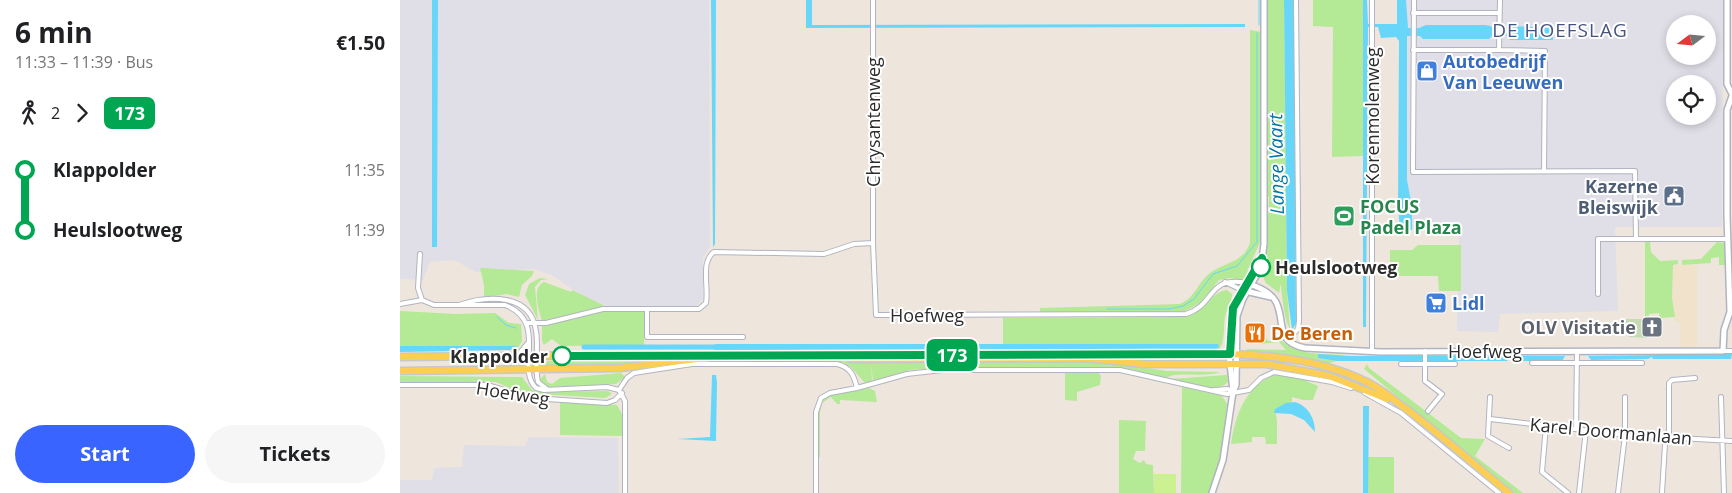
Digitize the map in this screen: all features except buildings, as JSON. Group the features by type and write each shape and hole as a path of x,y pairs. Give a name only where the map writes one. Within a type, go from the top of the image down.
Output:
{"main road":[{"name":"Hoefweg","path":"400,357 754,354 1233,354 1286,359 1341,371 1375,386 1402,406"},
{"name":"Hoefweg","path":"400,371 620,368 703,358 1087,358 1144,364 1266,364 1329,376 1366,389 1402,406"},
{"path":"1402,406 1509,493"}],"street":[{"name":"Chrysantenweg","path":"873,0 874,243"},
{"path":"1212,493 1223,460 1233,392 1233,308 1261,267 1262,258 1264,228 1264,0"},
{"path":"1225,282 1232,280 1265,290 1277,303 1282,331 1287,340 1298,329 1296,0"},
{"name":"Korenmolenweg","path":"1372,0 1372,352"},
{"path":"1414,0 1413,172 1635,171 1636,238"},
{"path":"1499,50 1500,0"},
{"path":"1723,350 1724,330 1731,312 1728,239 1727,110 1732,95 1727,84 1726,0"},
{"path":"1413,13 1500,13"},
{"path":"1413,50 1545,51 1544,171"},
{"path":"1598,294 1598,238 1728,239"},
{"path":"526,323 534,324 603,309 694,310 704,305 707,300 707,262 709,256 714,252 824,254 854,244 874,243"},
{"name":"Hoefweg","path":"874,243 876,315 1186,314 1201,306 1225,282"},
{"path":"420,254 418,288 422,300"},
{"path":"1225,282 1245,291 1271,297"},
{"path":"458,305 470,301 506,299 525,308 534,324 533,386 540,390 606,387 620,392 625,410 625,493"},
{"path":"400,304 422,300 434,305 505,306 519,313 526,323 533,356 533,370 538,382 547,389"},
{"path":"647,309 647,337 743,337"},
{"name":"Hoefweg","path":"1287,340 1305,348 1372,352 1732,351"},
{"name":"Hoefweg","path":"515,357 529,341"},
{"path":"1576,429 1577,351"},
{"path":"1425,353 1425,381 1442,394 1428,411"},
{"name":"Hoefweg","path":"1400,364 1425,362 1455,364"},
{"name":"Hoefweg","path":"400,385 487,385 534,398 607,403 615,400 628,376 634,373 709,363 837,364 849,370 854,376 856,388"},
{"name":"Hoefweg","path":"1532,363 1642,363"},
{"path":"816,493 816,406 824,395 923,371 1102,369 1138,373 1190,387 1213,390 1228,389 1233,392 1249,390 1261,378 1274,372 1332,382 1356,390 1401,414 1499,493"},
{"path":"1662,493 1669,383 1672,380 1695,378"},
{"name":"Karel Doormanlaan","path":"1490,397 1488,436 1509,448"},
{"path":"1618,493 1625,435 1625,397"},
{"path":"1721,397 1724,493"},
{"name":"Karel Doormanlaan","path":"1490,419 1625,435 1732,441"},
{"path":"1546,426 1542,472 1568,493"},
{"path":"1579,493 1586,430"}],"shaded area":[{"path":"400,0 709,0 710,246 703,258 703,299 695,307 605,306 585,298 552,275 534,269 476,272 454,260 430,262 423,280 400,279"},
{"path":"1401,0 1723,0 1722,227 1615,227 1618,311 1500,314 1498,332 1457,331 1459,229 1401,229"},
{"path":"1673,265 1697,265 1697,347 1680,347 1680,322 1675,322 1672,299"},
{"path":"529,437 618,438 619,493 400,493 400,480 432,480 434,468 462,467 464,445 525,446"}],"green space":[{"path":"1267,0 1284,0 1287,291 1290,329 1285,315 1281,284 1279,293 1266,283 1264,279 1266,271 1269,197 1267,195"},
{"path":"1293,0 1295,0 1298,321 1292,331 1296,324"},
{"path":"1313,0 1363,0 1363,156 1332,157 1333,27 1313,26"},
{"path":"1250,30 1262,32 1262,238 1247,271 1250,272 1249,276 1241,280 1230,278 1219,280 1200,303 1183,312 1040,314 1040,308 1180,304 1193,294 1210,273 1243,255 1247,250 1250,243"},
{"path":"1645,242 1650,242 1651,252 1660,261 1678,260 1678,264 1673,265 1672,298 1675,317 1660,318 1659,313 1649,314 1648,319 1645,319"},
{"path":"1717,242 1725,243 1726,265 1719,265 1719,257 1711,258 1711,263 1682,265 1682,260 1701,259"},
{"path":"1418,245 1461,245 1461,291 1439,291 1438,276 1390,276 1390,250 1412,250"},
{"path":"480,268 534,271 532,276 522,285 519,297 506,294 484,298 484,285"},
{"path":"540,278 549,279 541,280 535,287 538,320 525,295 529,284"},
{"path":"544,282 571,292 572,290 603,305 603,307 542,321 537,294 540,285"},
{"path":"1227,290 1232,294 1232,297 1226,313 1222,344 1217,352 714,352 722,350 1217,349 1218,344 1003,345 1003,318 1186,317 1198,311 1221,291"},
{"path":"400,311 456,314 495,313 509,323 521,324 522,341 517,350 516,346 400,346"},
{"path":"644,311 644,345 561,346 552,339 544,345 542,341 542,326 601,312"},
{"path":"1621,319 1648,319 1648,338 1629,337 1628,330 1621,330"},
{"path":"1276,336 1284,343 1300,351 1346,355 1318,358 1337,361 1326,364 1285,354 1248,352 1246,349 1286,350 1279,342 1259,344 1259,341 1265,341 1266,338 1268,341 1276,340"},
{"path":"705,355 600,367 543,368 539,366 548,361 637,361"},
{"path":"785,359 923,362 1104,362 1167,371 1220,372 1214,374 1177,375 1166,378 1134,370 1111,367 936,368 910,370 873,381 871,364 872,381 865,383 850,366 843,362 784,362"},
{"path":"1367,364 1369,368 1461,438 1485,439 1475,456 1523,493 1514,493 1364,369"},
{"path":"1065,372 1098,372 1101,376 1100,385 1077,392 1077,401 1065,400"},
{"path":"621,373 625,377 616,384 548,387 540,379 545,374 547,382 552,384 560,378"},
{"path":"1227,375 1228,382 1216,388 1200,387 1170,379"},
{"path":"1275,375 1302,379 1318,386 1313,400 1292,397 1292,402 1275,409 1277,444 1266,444 1265,437 1252,437 1252,442 1231,444 1235,423 1243,403 1256,386"},
{"path":"400,376 522,377 532,390 538,392 608,391 612,394 605,398 522,393 496,382 400,382"},
{"path":"1182,387 1222,396 1227,404 1222,456 1210,493 1181,493"},
{"path":"869,388 875,391 877,402 840,400 840,404 837,404 831,397 822,403 820,413 820,458 818,456 817,421 821,404 825,398 831,395"},
{"path":"560,402 617,405 623,416 623,436 560,435"},
{"path":"1119,420 1146,421 1145,451 1136,451 1133,459 1140,463 1144,460 1146,464 1153,465 1154,493 1119,493"},
{"path":"1368,457 1394,457 1394,493 1368,493"},
{"path":"1154,474 1176,474 1176,493 1154,493"}],"water":[{"path":"432,0 438,0 437,247 432,247"},
{"path":"711,0 716,0 715,244 713,247"},
{"path":"806,0 812,0 812,25 1245,24 1245,27 806,28"},
{"path":"1284,0 1293,0 1294,32 1296,324 1292,330 1287,291"},
{"path":"1363,0 1367,0 1368,24 1397,24 1397,0 1406,0 1408,28 1419,28 1426,25 1485,25 1501,29 1511,26 1553,28 1553,40 1510,40 1507,36 1492,36 1489,39 1423,39 1420,36 1407,36 1407,180 1412,207 1412,230 1400,229 1398,207 1399,41 1396,37 1381,38 1378,27 1368,27 1366,327 1363,327"},
{"path":"715,344 1218,344 1219,346 1217,349 714,350"},
{"path":"400,346 516,346 517,350 400,352"},
{"path":"1318,354 1351,356 1565,356 1562,361 1514,361 1509,358 1507,361 1337,361 1318,358"},
{"path":"1732,354 1731,359 1653,359 1652,357 1648,359 1591,360 1588,356"},
{"path":"712,375 716,375 717,382 716,441 677,439 710,437"},
{"path":"1295,402 1304,406 1310,413 1314,422 1315,432 1304,420 1291,414 1274,413 1275,409 1286,403"},
{"path":"1363,406 1369,406 1368,493 1363,493"}],"waterway":[{"path":"1259,0 1259,25"},
{"name":"Lange Vaart","path":"1107,309 1169,309 1183,306 1194,299 1213,274 1237,266 1257,242 1257,33"},
{"path":"497,317 506,325 516,328"},
{"path":"584,347 721,347"}],"bus line":[{"name":"173","path":"562,356 664,354 1230,354 1230,326 1233,308 1262,258 1261,267"}],"place":[{"name":"Autobedrijf Van Leeuwen","path":"1427,71"},
{"name":"Kazerne Bleiswijk","path":"1674,196"},
{"name":"FOCUS Padel Plaza","path":"1344,216"},
{"name":"Heulslootweg","path":"1261,267"},
{"name":"Lidl","path":"1436,303"},
{"name":"OLV Visitatie","path":"1652,327"},
{"name":"De Beren","path":"1255,333"},
{"name":"Klappolder","path":"562,356"}],"district":[{"name":"DE HOEFSLAG","path":"1560,30"}]}
